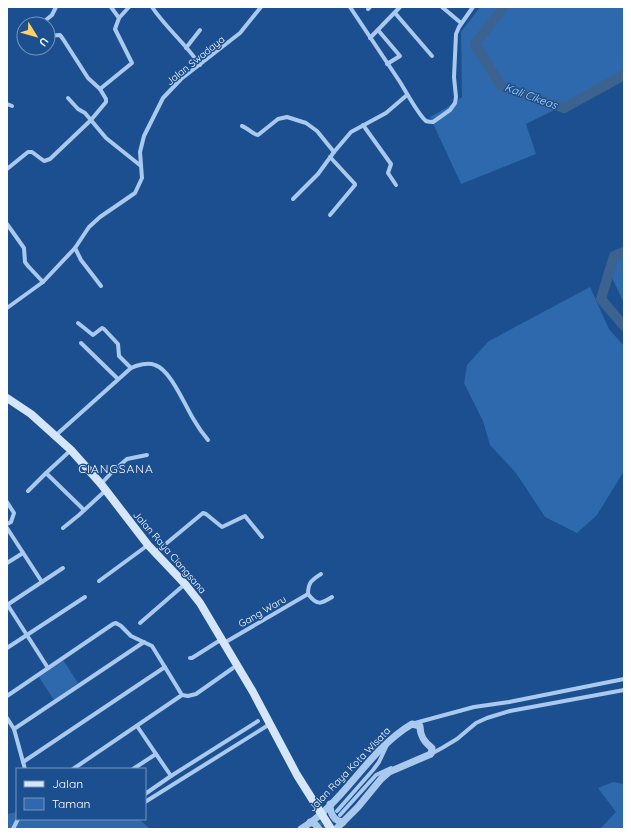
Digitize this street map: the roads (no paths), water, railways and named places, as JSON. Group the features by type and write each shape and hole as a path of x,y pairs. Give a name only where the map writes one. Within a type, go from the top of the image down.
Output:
{"main road":[{"name":"Jalan Raya Ciangsana","path":"7,398 31,414 71,450 103,487 148,544 185,584 200,603 270,724 297,775 331,829"}],"street":[{"path":"51,16 55,12 56,7"},
{"path":"111,7 119,18"},
{"path":"100,89 132,63 115,29 119,18 130,7"},
{"path":"152,7 200,65"},
{"name":"Jalan Swadaya","path":"7,308 43,282 75,248 89,227 100,217 135,193 142,178 140,152 144,136 162,98 181,79 240,33 261,7"},
{"path":"350,7 407,95 424,119 430,122 433,122 453,106 456,97 454,77 456,34 461,23 473,7"},
{"path":"370,38 396,13 400,7"},
{"path":"442,7 461,23"},
{"path":"396,13 432,56"},
{"path":"186,48 200,30"},
{"path":"378,30 400,56 387,64"},
{"path":"7,169 28,152 32,152 44,161 50,160 91,120 106,102 106,99 100,89 88,78 64,38 60,35 56,35"},
{"path":"294,199 318,174 351,132 386,113 407,95"},
{"path":"68,98 91,120 106,138 141,166"},
{"path":"7,104 12,106"},
{"path":"242,126 258,135 278,119 287,117 306,123 317,132 334,152"},
{"path":"363,125 391,164 388,173 396,185"},
{"path":"330,157 355,184 330,215"},
{"path":"7,224 24,248 28,266 43,282"},
{"path":"75,248 81,260 101,286"},
{"path":"78,323 93,335 102,328 104,329 118,344 119,356 131,368"},
{"path":"82,344 117,378"},
{"path":"55,436 117,378 131,368 140,364 155,365 167,374 177,388 194,422 208,440"},
{"path":"28,491 46,472 71,450"},
{"path":"62,528 84,510 103,487 112,472 128,459 147,455"},
{"path":"46,472 84,510"},
{"path":"7,502 14,513 11,522 7,524"},
{"path":"156,552 203,513 222,527 245,516 262,537"},
{"path":"7,528 42,582"},
{"path":"99,581 148,544"},
{"path":"7,563 23,553"},
{"path":"48,668 7,605 63,568"},
{"path":"321,574 309,583 308,594 312,600 317,603 322,603 332,597"},
{"path":"140,623 185,584"},
{"name":"Gang Waru","path":"190,658 308,594"},
{"path":"7,648 85,597"},
{"path":"7,696 116,623 131,636 152,646 182,695"},
{"path":"14,729 144,642"},
{"path":"22,762 165,667"},
{"path":"74,768 182,695 188,696 196,694 233,668"},
{"path":"416,725 425,720 474,707 509,702 624,680"},
{"path":"336,829 342,819 358,807 381,779 389,772 418,759 431,751 442,748 486,718 510,711 624,690"},
{"path":"7,718 14,729 25,768"},
{"path":"416,725 425,720"},
{"path":"146,793 258,721"},
{"path":"146,801 270,724"},
{"path":"416,725 431,751"},
{"name":"Jalan Raya Kota Wisata","path":"301,829 321,813 401,730 416,725"},
{"path":"137,726 171,776"},
{"path":"337,811 379,762 389,741"},
{"path":"135,768 156,754"},
{"path":"330,804 331,814 337,820 342,819"},
{"path":"12,829 17,820"},
{"path":"310,822 315,824 320,829"}],"waterway":[{"name":"Kali Cikeas","path":"504,7 475,44 501,86 564,108 624,75"},
{"name":"Kali Cikeas","path":"624,252 614,256 601,299 624,326"}],"tunnel":[{"path":"323,829 337,818"},
{"path":"314,829 326,819"}],"district":[{"name":"CIANGSANA","path":"116,469"}]}
